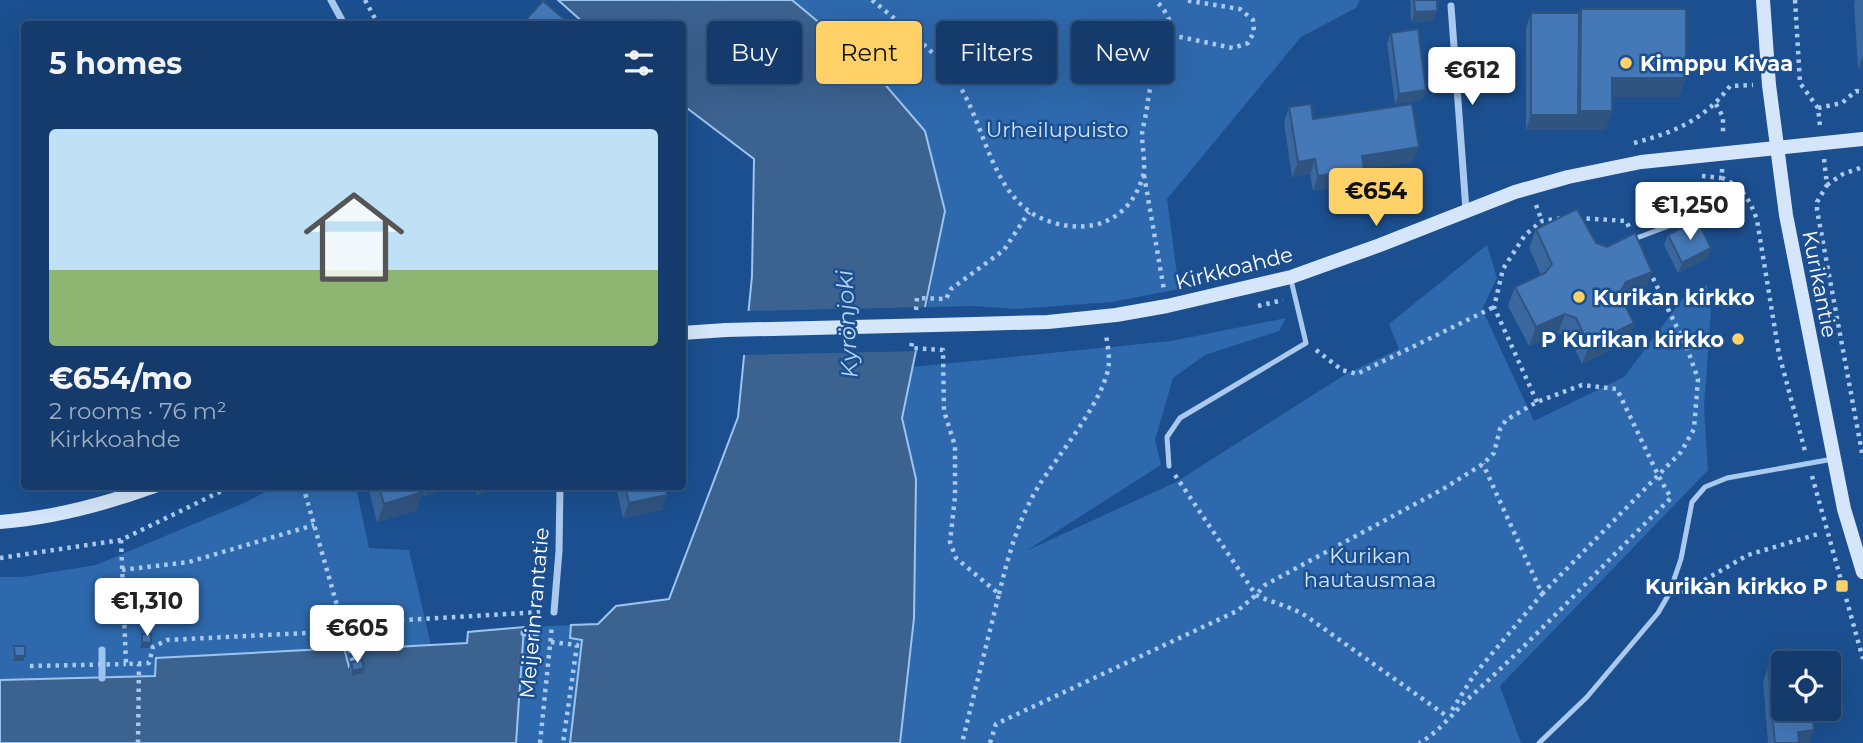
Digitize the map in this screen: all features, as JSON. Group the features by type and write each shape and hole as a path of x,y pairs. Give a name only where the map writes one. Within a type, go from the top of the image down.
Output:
{"main road":[{"name":"Kurikantie","path":"1763,0 1776,147 1786,215 1833,458 1844,509 1863,572"},
{"name":"Kirkkoahde","path":"686,333 1048,322 1116,315 1291,277 1515,192 1568,177 1641,162 1863,139"},
{"path":"0,522 27,520 105,504 144,490"}],"street":[{"path":"331,0 342,21"},
{"path":"1451,6 1466,211"},
{"name":"Meijerin rantatie","path":"554,612 560,490"}],"lane":[{"path":"1634,239 1698,215"},
{"path":"1169,466 1167,437 1180,418 1306,343 1291,277"},
{"path":"1539,743 1587,697 1658,612 1669,594 1681,559 1692,502 1705,487 1727,478 1833,458"}],"path":[{"path":"365,0 376,21"},
{"path":"872,0 931,51 955,78 1001,179 1029,212 1051,222 1086,228 1108,221 1130,205 1143,174"},
{"path":"1155,0 1166,10 1168,21"},
{"path":"1174,36 1233,48 1248,43 1254,32 1253,20 1240,9 1184,0"},
{"name":"Kurikantie","path":"1795,0 1800,83 1818,108 1823,143 1827,185 1817,201 1817,210 1863,458"},
{"path":"1152,84 1142,132 1143,174 1167,306"},
{"path":"1716,104 1730,86"},
{"path":"1818,108 1842,103 1856,91 1863,92"},
{"path":"1827,185 1843,174 1863,167"},
{"path":"1536,205 1542,221"},
{"path":"946,299 951,289 1004,250 1029,212"},
{"path":"1448,717 1474,675 1542,594 1681,452 1693,429 1698,379 1687,348 1626,221 1563,218 1542,221 1525,235 1503,269 1494,307 1537,402"},
{"path":"1757,220 1779,354 1863,659"},
{"path":"1306,343 1342,370 1357,374 1494,307"},
{"path":"962,743 1010,548 1037,489 1080,425 1102,384 1109,362 1106,334"},
{"path":"943,350 944,411 955,446 955,497 950,542 956,558 999,594"},
{"path":"990,743 996,724 1237,611 1265,585 1443,489 1483,464 1494,453 1500,429 1506,420 1537,402 1582,385 1618,389 1671,498 1516,655 1448,717 1430,738 1419,743"},
{"path":"1483,464 1542,594"},
{"path":"1169,466 1256,595 1306,615 1448,717"},
{"path":"0,558 121,540 224,490"},
{"path":"304,490 355,666"},
{"path":"122,570 189,562 314,525"},
{"path":"1676,596 1748,555 1818,534"},
{"path":"121,540 126,664"},
{"path":"30,666 149,663 153,647 167,640 346,631 355,623 554,612"},
{"name":"Meijerin rantatie","path":"540,743 554,612"},
{"path":"551,642 577,645 563,743"},
{"path":"138,743 139,664"},
{"path":"1430,738 1434,743"}],"green space":[{"name":"Urheilupuisto","path":"792,0 1360,0 1356,8 1301,37 1167,199 1179,289 1112,302 1016,309 927,307 945,211 877,84 922,84 922,21 817,21"},
{"name":"Kurikan hautausmaa","path":"1487,245 1497,278 1482,309 1534,421 1624,377 1684,297 1707,285 1711,311 1704,407 1708,470 1500,686 1521,743 900,743 914,618 916,479 902,418 913,367 1171,341 1286,318 1279,331 1205,355 1173,378 1155,440 1161,465 1026,551 1176,482 1346,374 1399,349 1389,324"},
{"path":"269,490 357,490 369,548 409,550 431,645 467,643 468,632 571,625 570,638 582,639 570,743 0,743 0,577 22,577 96,565"}],"water":[{"name":"Kyrönjoki","path":"558,0 792,0 817,21 816,84 885,84 925,131 945,211 902,418 916,479 914,618 900,743 570,743 582,640 570,638 571,625 598,624 616,606 669,599 738,417 752,276 754,159 686,107 686,21 582,21"},
{"path":"524,627 516,743 0,743 0,680 155,676 156,658 344,648 349,667 361,665 358,649 467,643 468,632"}],"pier":[{"path":"930,307 920,351 741,355 745,311"}],"building":[{"path":"1414,0 1437,0 1437,11 1415,12"},
{"path":"543,1 566,21 525,21"},
{"name":"Kimppu Kivaa","path":"1581,9 1686,9 1686,78 1612,78 1612,111 1580,111"},
{"path":"1531,13 1579,13 1578,115 1531,115"},
{"path":"1418,29 1426,90 1399,94 1391,33"},
{"path":"1311,104 1313,119 1412,104 1419,147 1362,156 1364,169 1318,176 1315,159 1298,162 1289,107"},
{"name":"Kurikan kirkko","path":"1577,209 1596,243 1607,247 1635,233 1652,272 1626,282 1619,294 1634,323 1589,345 1576,318 1565,314 1536,327 1515,287 1545,273 1552,264 1536,229"},
{"path":"1697,220 1711,248 1682,263 1668,235"},
{"path":"380,490 422,490 423,492 384,504"},
{"path":"626,490 666,490 667,495 629,503"},
{"path":"142,634 151,634 151,643 142,642"},
{"path":"14,646 25,646 25,656 15,656"},
{"path":"362,660 364,668 353,671 351,662"},
{"path":"1768,667 1771,667 1771,700"},
{"path":"1773,721 1813,721 1814,730 1798,732 1799,743 1775,743"}],"waterway":[{"path":"524,633 536,633"},
{"path":"102,650 102,678"}],"place":[{"name":"Kimppu Kivaa","path":"1626,63"},
{"name":"Kurikan kirkko","path":"1579,297"},
{"name":"P Kurikan kirkko","path":"1738,339"},
{"name":"Kurikan kirkko P","path":"1842,586"}]}
